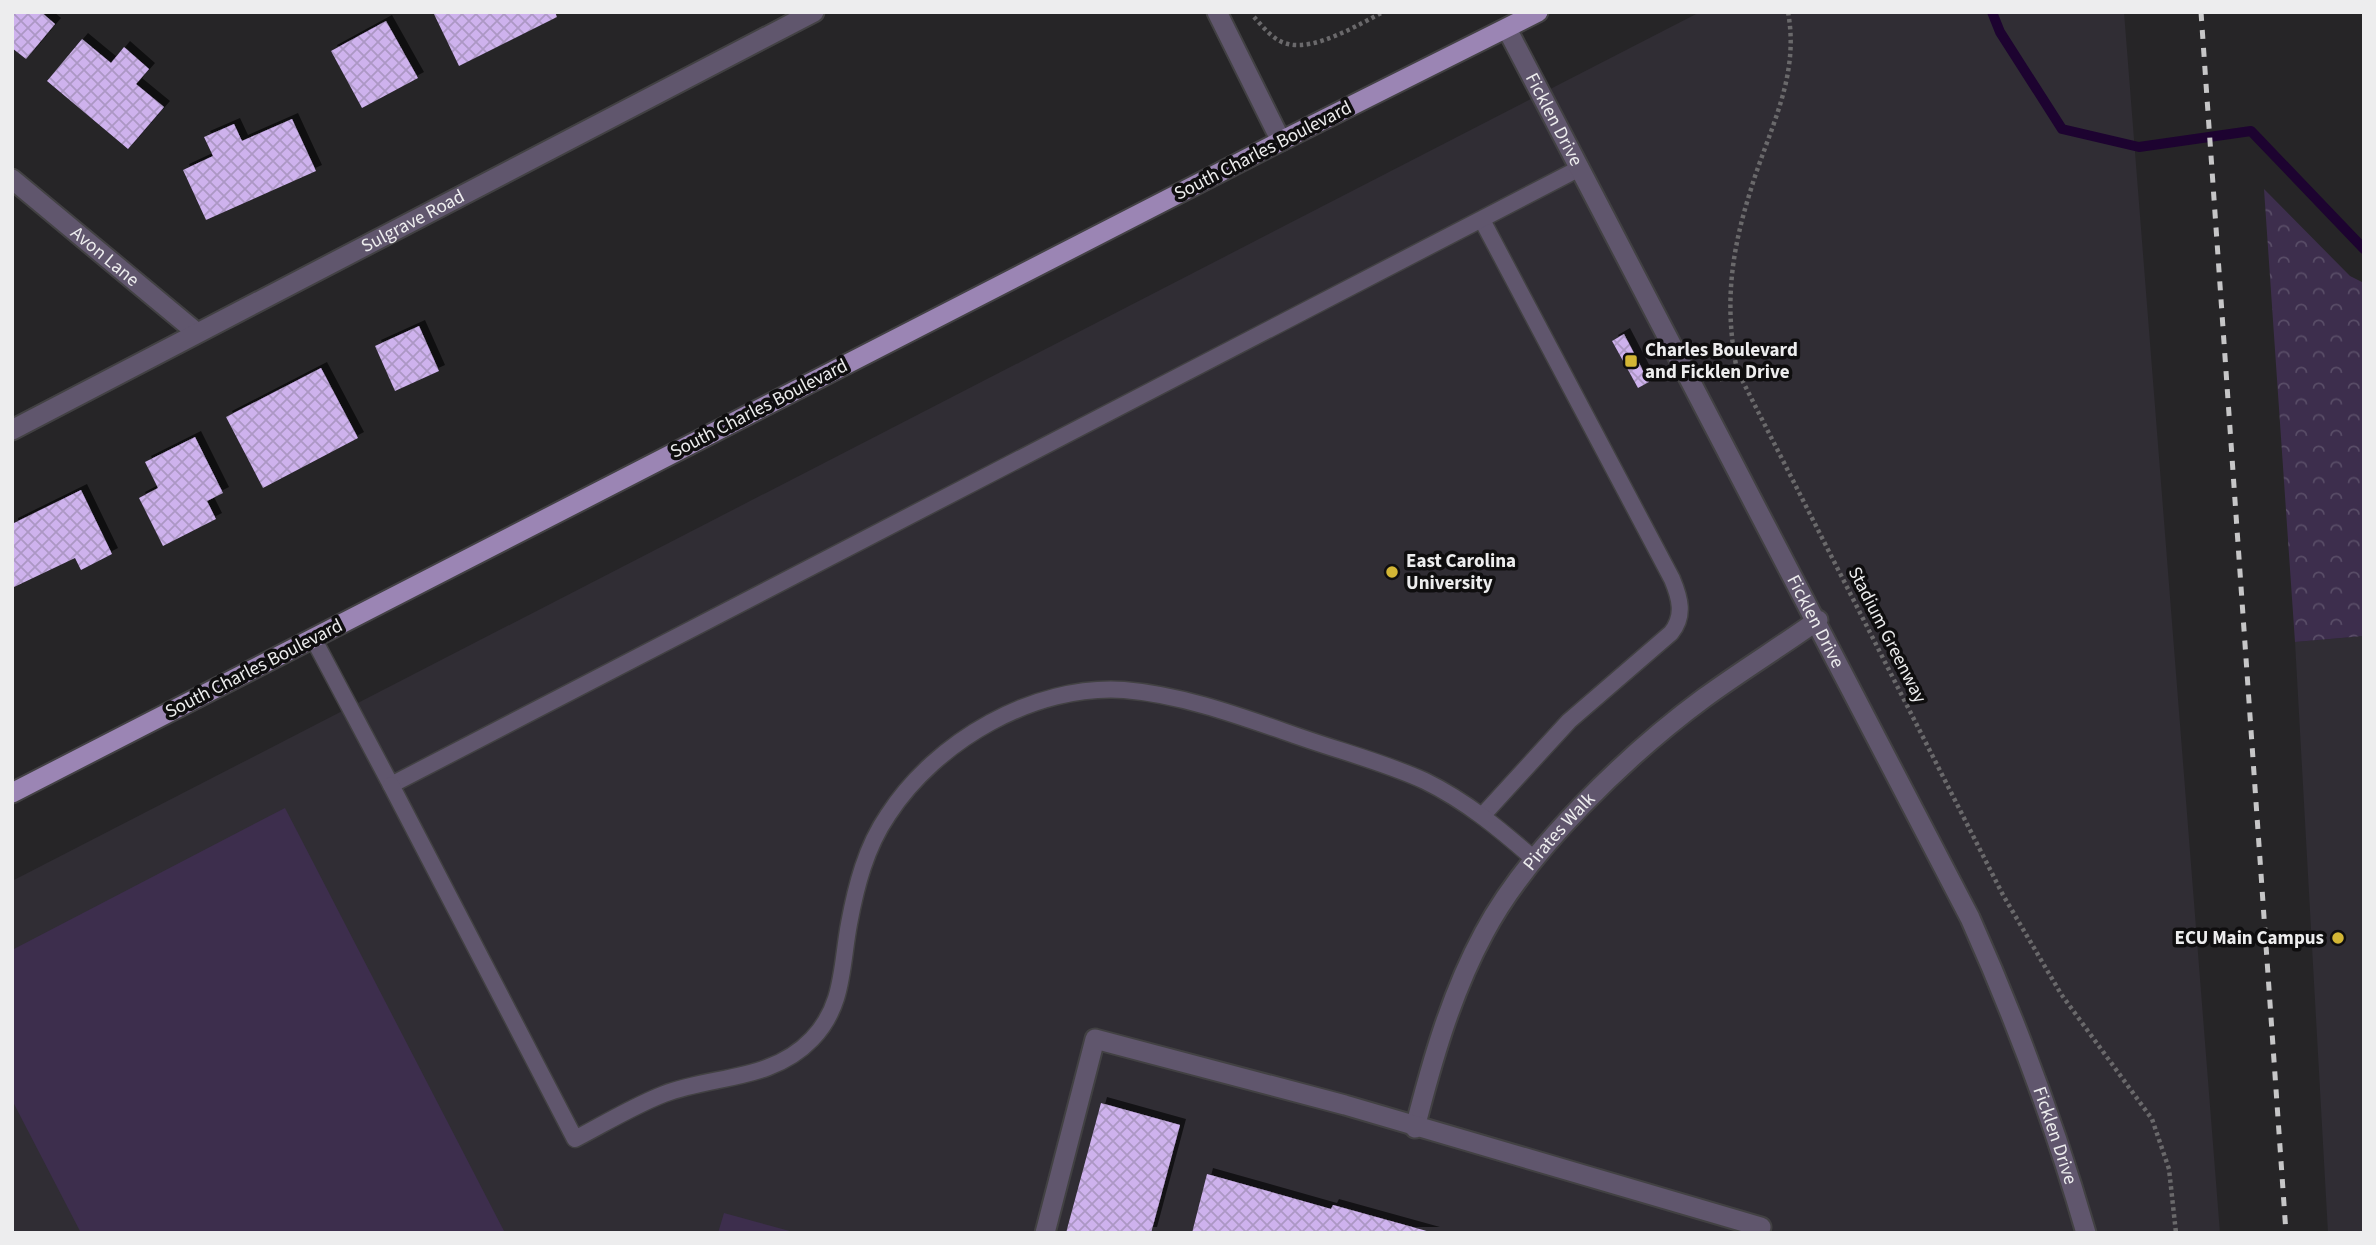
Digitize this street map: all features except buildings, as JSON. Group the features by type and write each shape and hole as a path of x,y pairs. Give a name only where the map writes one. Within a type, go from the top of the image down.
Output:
{"main road":[{"name":"South Charles Boulevard","path":"12,793 1281,141 1538,12"}],"street":[{"name":"Sulgrave Road","path":"12,430 814,12"},
{"path":"1217,12 1281,141"},
{"name":"Ficklen Drive","path":"1507,29 1933,842 2000,986 2059,1141 2086,1233"},
{"name":"Avon Lane","path":"12,179 196,332"},
{"name":"Pirates Walk","path":"1415,1128 1445,1023 1462,981 1484,933 1535,860 1581,809 1661,733 1703,699 1818,621"},
{"path":"1045,1233 1095,1038 1345,1105 1415,1128 1761,1227 1759,1233"}],"lane":[{"path":"391,785 1580,168"},
{"path":"1482,220 1672,579 1681,610 1678,625 1671,634 1569,721 1482,816"},
{"path":"313,639 575,1139 665,1094 756,1072 780,1063 812,1039 838,1001 854,898 873,841 887,816 905,790 945,753 970,735 1022,708 1077,693 1104,690 1185,701 1408,774 1455,798 1482,816 1535,860"}],"path":[{"path":"1250,12 1273,37 1289,45 1305,44 1342,33 1383,12"},
{"name":"Stadium Greenway","path":"1788,12 1790,75 1751,190 1737,241 1729,293 1729,329 1737,370 2003,895 2061,994 2152,1119 2169,1169 2176,1233"}],"shaded area":[{"name":"East Carolina University","path":"1700,12 2124,12 2220,1233 12,1233 12,881"},
{"name":"ECU Main Campus","path":"2364,636 2364,1233 2328,1233 2295,642"}],"green space":[{"path":"2264,189 2350,276 2364,283 2364,636 2295,642"},
{"path":"285,808 505,1233 81,1233 12,1100 12,950"},
{"path":"724,1213 797,1233 718,1233"}],"waterway":[{"path":"1992,12 2000,32 2062,129 2139,147 2251,131 2364,249"}],"railway":[{"path":"2201,12 2286,1233"}],"place":[{"name":"Charles Boulevard and Ficklen Drive","path":"1631,361"},
{"name":"East Carolina University","path":"1392,572"},
{"name":"ECU Main Campus","path":"2338,938"}]}
